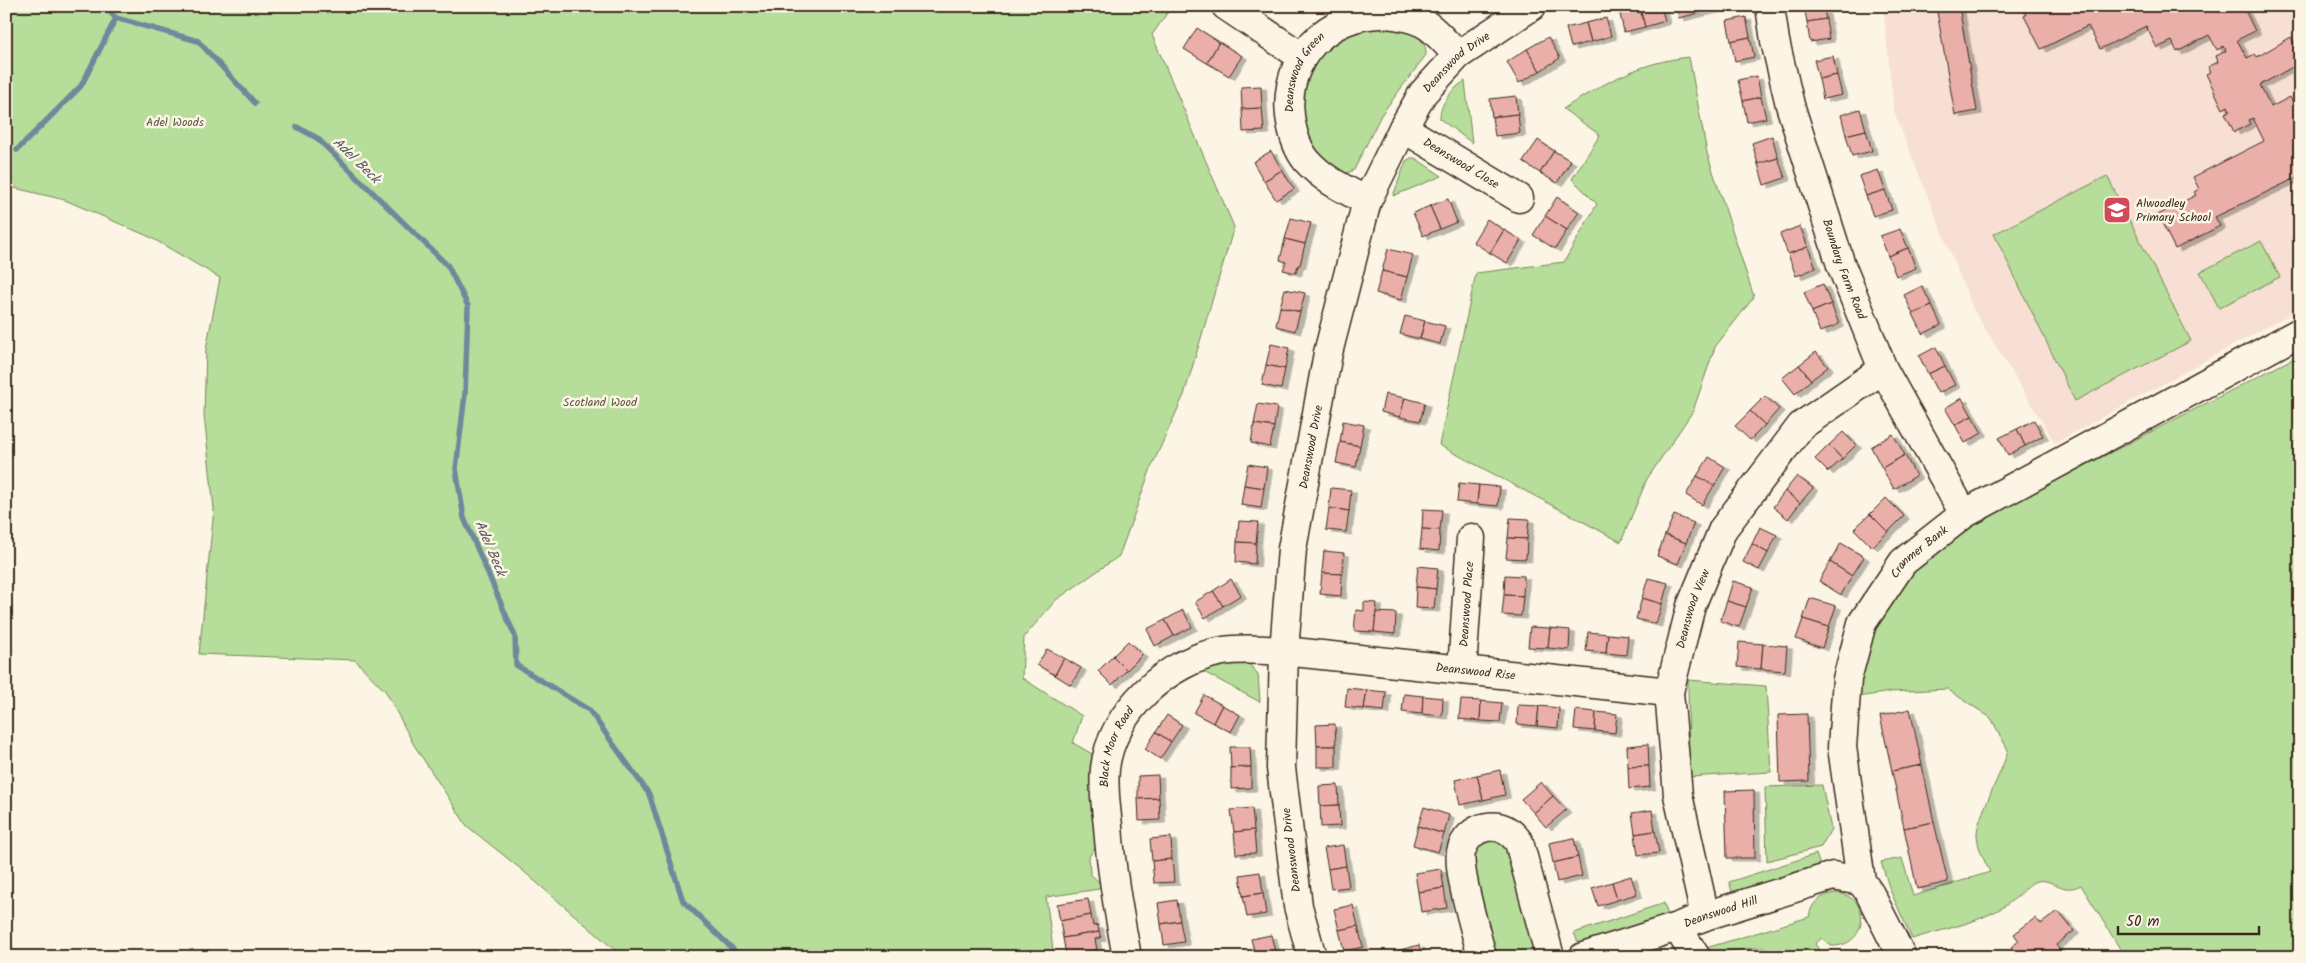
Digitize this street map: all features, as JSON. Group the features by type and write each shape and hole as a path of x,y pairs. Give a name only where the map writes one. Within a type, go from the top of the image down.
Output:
{"street":[{"path":"1226,6 1302,57"},
{"name":"Deanswood Drive","path":"1312,957 1298,906 1281,768 1284,651 1293,539 1328,353 1366,201 1423,93 1458,55 1532,6"},
{"name":"Boundary Farm Road","path":"1770,6 1775,41 1788,96 1806,162 1840,265 1883,369 1964,514"},
{"name":"Deanswood Green","path":"1366,201 1328,181 1306,159 1292,131 1288,100 1295,70 1302,57 1312,43 1336,24 1366,14 1398,15 1427,26 1458,55"},
{"name":"Deanswood Close","path":"1403,128 1519,198"},
{"name":"Cranmer Bank","path":"1902,957 1870,894 1861,881 1842,747 1847,679 1862,623 1903,562 1964,514 2300,332"},
{"name":"Deanswood View","path":"1705,916 1678,795 1669,692 1691,606 1723,529 1801,426 1883,369"},
{"name":"Deanswood Place","path":"1462,670 1471,538"},
{"name":"Deanswood Rise","path":"1284,651 1669,692"},
{"name":"Black Moor Road","path":"1127,957 1111,864 1104,785 1109,751 1117,732 1136,702 1176,668 1200,658 1223,652 1284,651"},
{"path":"1482,957 1470,909 1461,855 1463,845 1476,830 1495,826 1513,834 1519,842 1550,957"},
{"name":"Deanswood Hill","path":"1582,957 1832,876 1861,881"},
{"path":"1677,927 1696,957"}],"shaded area":[{"name":"Alwoodley Primary School","path":"1883,6 2300,6 2300,309 2055,443 1973,309 1894,112"}],"green space":[{"name":"Scotland Wood","path":"6,6 1172,6 1152,35 1234,227 1184,395 1151,468 1119,556 1056,600 1024,637 1022,678 1082,716 1073,743 1094,755 1093,814 1097,844 1089,857 1090,874 1106,888 1046,897 1054,957 623,957 522,870 467,826 414,745 386,692 355,660 199,654 214,509 204,415 206,349 220,278 150,237 65,200 6,186"},
{"path":"1376,25 1400,29 1416,35 1425,46 1426,55 1381,115 1354,170 1342,175 1319,161 1303,129 1303,88 1312,63 1339,36"},
{"path":"1689,57 1707,153 1754,297 1715,347 1693,411 1647,479 1621,542 1439,445 1476,273 1564,262 1597,204 1572,179 1600,135 1563,109 1623,75 1654,64"},
{"path":"1465,81 1472,143 1440,119 1444,102"},
{"path":"1415,158 1442,176 1393,196 1406,161"},
{"path":"2107,176 2191,341 2075,401 1994,234"},
{"path":"2261,241 2280,277 2219,308 2200,272"},
{"path":"2300,355 2300,957 2125,957 2081,885 2068,888 2043,881 2031,883 2005,906 1982,918 1912,939 1890,890 1881,862 1902,858 1913,896 1990,872 1979,845 1978,828 2008,750 1991,718 1947,689 1890,692 1859,697 1861,671 1873,628 1913,568 1970,525"},
{"path":"1233,662 1248,663 1258,674 1260,702 1202,671"},
{"path":"1688,680 1766,686 1771,772 1689,777"},
{"path":"1822,785 1831,829 1821,847 1767,861 1765,787"},
{"path":"1479,837 1504,837 1535,943 1531,957 1491,957 1471,870 1472,846"},
{"path":"1816,854 1820,866 1733,895 1729,882"},
{"path":"1836,893 1848,896 1856,903 1860,911 1861,921 1859,930 1853,939 1844,944 1832,946 1822,938 1815,944 1824,957 1783,957 1763,948 1753,948 1723,952 1723,957 1710,957 1706,948 1809,917 1814,903 1826,895"},
{"path":"1664,903 1668,916 1579,945 1574,933"}],"building":[{"path":"1649,6 1661,6 1665,21 1645,27 1640,9"},
{"path":"1676,6 1697,6 1699,13 1679,18"},
{"path":"1697,6 1718,6 1718,9 1699,13"},
{"path":"1804,6 1823,6 1826,19 1807,22"},
{"path":"1936,6 1959,6 1977,111 1955,115"},
{"path":"2032,6 2087,6 2090,11 2099,6 2146,6 2148,10 2155,6 2243,6 2255,31 2237,40 2247,58 2255,54 2257,57 2291,37 2300,54 2300,63 2260,85 2271,107 2290,97 2300,115 2300,176 2215,217 2220,226 2175,249 2158,215 2196,195 2194,192 2199,189 2193,177 2264,141 2253,118 2248,120 2250,124 2234,132 2225,113 2230,111 2228,106 2223,109 2206,74 2211,72 2208,67 2218,62 2216,56 2226,51 2224,46 2217,50 2209,35 2177,52 2172,41 2157,48 2146,26 2100,49 2088,26 2041,49 2024,16 2026,15 2024,10"},
{"path":"1640,9 1645,27 1624,32 1620,14"},
{"path":"1746,17 1750,37 1731,41 1727,21"},
{"path":"1606,18 1611,36 1591,42 1586,23"},
{"path":"1826,19 1829,39 1810,42 1807,22"},
{"path":"1586,23 1591,42 1571,47 1566,28"},
{"path":"1197,28 1219,42 1207,63 1184,49"},
{"path":"1548,37 1560,58 1540,71 1527,49"},
{"path":"1750,37 1754,57 1735,61 1731,41"},
{"path":"1219,42 1242,56 1229,76 1207,63"},
{"path":"1527,49 1540,71 1519,83 1507,62"},
{"path":"1833,56 1837,75 1819,79 1814,60"},
{"path":"1837,75 1842,95 1823,99 1819,79"},
{"path":"1757,76 1761,97 1743,101 1738,80"},
{"path":"1261,86 1262,108 1242,109 1241,87"},
{"path":"1516,96 1518,114 1492,117 1490,99"},
{"path":"1761,97 1766,118 1747,122 1743,101"},
{"path":"1262,108 1264,131 1243,132 1242,109"},
{"path":"1860,109 1866,130 1846,135 1841,115"},
{"path":"1518,114 1520,133 1495,136 1492,117"},
{"path":"1866,130 1872,151 1852,156 1846,135"},
{"path":"1772,136 1778,158 1758,164 1752,143"},
{"path":"1538,140 1554,151 1540,173 1523,162"},
{"path":"1271,151 1282,170 1264,181 1253,162"},
{"path":"1554,151 1571,161 1557,183 1540,173"},
{"path":"1778,158 1785,178 1764,185 1758,164"},
{"path":"1282,170 1294,189 1276,200 1264,181"},
{"path":"1878,170 1885,190 1866,196 1859,176"},
{"path":"1885,190 1892,210 1873,216 1866,196"},
{"path":"1557,197 1579,212 1567,230 1545,216"},
{"path":"1448,199 1457,222 1440,229 1430,206"},
{"path":"1430,206 1440,229 1423,236 1413,213"},
{"path":"1545,216 1567,230 1555,249 1533,235"},
{"path":"1291,218 1311,223 1305,244 1285,239"},
{"path":"1487,219 1504,230 1490,253 1473,242"},
{"path":"1800,226 1808,247 1788,254 1780,234"},
{"path":"1900,229 1908,248 1888,256 1880,236"},
{"path":"1504,230 1521,240 1507,263 1490,253"},
{"path":"1285,239 1305,244 1296,273 1283,270 1286,262 1280,260"},
{"path":"1808,247 1816,268 1796,276 1788,254"},
{"path":"1908,248 1916,268 1896,276 1888,256"},
{"path":"1388,249 1413,255 1407,277 1382,271"},
{"path":"1382,271 1407,277 1401,300 1376,293"},
{"path":"1823,284 1831,304 1812,312 1804,292"},
{"path":"1922,286 1932,306 1913,314 1904,295"},
{"path":"1285,289 1305,293 1300,312 1280,307"},
{"path":"1831,304 1839,324 1820,332 1812,312"},
{"path":"1932,306 1941,325 1923,334 1913,314"},
{"path":"1280,307 1300,312 1295,331 1276,326"},
{"path":"1405,316 1425,321 1420,339 1400,334"},
{"path":"1425,321 1445,326 1440,344 1420,339"},
{"path":"1271,344 1289,348 1285,369 1266,365"},
{"path":"1936,347 1945,366 1928,374 1919,356"},
{"path":"1816,352 1828,367 1811,380 1799,365"},
{"path":"1266,365 1285,369 1281,389 1262,385"},
{"path":"1799,365 1811,380 1795,394 1782,378"},
{"path":"1945,366 1955,385 1938,393 1928,374"},
{"path":"1385,394 1405,398 1400,417 1381,412"},
{"path":"1765,396 1779,409 1765,425 1750,411"},
{"path":"1405,398 1425,403 1420,421 1400,417"},
{"path":"1962,398 1972,416 1955,425 1945,408"},
{"path":"1258,404 1277,407 1274,427 1254,424"},
{"path":"1750,411 1765,425 1750,440 1735,426"},
{"path":"1972,416 1982,433 1965,443 1955,425"},
{"path":"2034,420 2043,436 2025,446 2017,429"},
{"path":"1343,421 1364,425 1360,446 1340,442"},
{"path":"1254,424 1274,427 1270,447 1251,443"},
{"path":"2017,429 2025,446 2008,455 1999,438"},
{"path":"1843,432 1856,445 1842,459 1829,445"},
{"path":"1893,434 1905,455 1882,468 1871,447"},
{"path":"1340,442 1360,446 1356,467 1336,463"},
{"path":"1829,445 1842,459 1828,472 1815,459"},
{"path":"1905,455 1916,476 1894,489 1882,468"},
{"path":"1709,457 1725,467 1714,486 1697,476"},
{"path":"1248,464 1267,467 1264,488 1244,485"},
{"path":"1697,476 1714,486 1702,505 1686,495"},
{"path":"1797,476 1813,488 1800,503 1785,491"},
{"path":"1459,483 1479,485 1477,504 1457,502"},
{"path":"1244,485 1264,488 1261,508 1241,505"},
{"path":"1479,485 1500,487 1498,506 1477,504"},
{"path":"1331,488 1351,490 1349,511 1329,508"},
{"path":"1785,491 1800,503 1788,519 1773,507"},
{"path":"1886,498 1904,516 1888,532 1870,514"},
{"path":"1329,508 1349,511 1346,532 1326,530"},
{"path":"1423,509 1442,510 1440,530 1422,529"},
{"path":"1870,514 1888,532 1872,547 1854,529"},
{"path":"1674,515 1694,523 1686,543 1665,535"},
{"path":"1510,518 1529,519 1527,539 1508,538"},
{"path":"1239,521 1258,522 1256,543 1237,542"},
{"path":"1760,527 1777,535 1768,553 1752,544"},
{"path":"1422,529 1440,530 1439,551 1420,549"},
{"path":"1665,535 1686,543 1678,564 1657,556"},
{"path":"1508,538 1527,539 1526,559 1506,558"},
{"path":"1237,542 1256,543 1255,564 1236,562"},
{"path":"1841,543 1864,557 1852,576 1830,562"},
{"path":"1752,544 1768,553 1759,570 1743,562"},
{"path":"1324,551 1344,553 1342,574 1322,573"},
{"path":"1830,562 1852,576 1841,595 1819,581"},
{"path":"1418,566 1438,568 1436,589 1416,587"},
{"path":"1322,573 1342,574 1341,596 1320,594"},
{"path":"1505,575 1524,576 1523,596 1504,595"},
{"path":"1648,578 1668,583 1662,604 1642,598"},
{"path":"1231,579 1241,595 1223,606 1213,591"},
{"path":"1733,581 1753,587 1746,607 1727,601"},
{"path":"1416,587 1436,589 1434,609 1415,608"},
{"path":"1213,591 1223,606 1205,618 1195,602"},
{"path":"1504,595 1523,596 1521,616 1502,615"},
{"path":"1642,598 1662,604 1656,624 1636,619"},
{"path":"1810,598 1836,606 1829,627 1803,619"},
{"path":"1727,601 1746,607 1739,627 1720,621"},
{"path":"1364,602 1377,603 1374,632 1354,631 1356,610 1364,611"},
{"path":"1183,610 1192,627 1174,636 1165,620"},
{"path":"1376,612 1396,613 1395,634 1374,632"},
{"path":"1803,619 1829,627 1822,648 1796,639"},
{"path":"1165,620 1174,636 1155,646 1147,629"},
{"path":"1530,627 1550,628 1548,648 1528,647"},
{"path":"1550,628 1570,630 1569,650 1548,648"},
{"path":"1588,632 1608,634 1606,653 1586,651"},
{"path":"1608,634 1628,636 1626,655 1606,653"},
{"path":"1128,641 1142,655 1127,670 1113,656"},
{"path":"1739,642 1763,644 1761,669 1737,667"},
{"path":"1763,644 1787,646 1785,671 1761,669"},
{"path":"1047,649 1064,658 1055,675 1037,665"},
{"path":"1113,656 1127,670 1112,685 1098,671"},
{"path":"1064,658 1081,668 1071,685 1055,675"},
{"path":"1347,688 1367,690 1364,709 1345,707"},
{"path":"1367,690 1386,692 1384,711 1364,709"},
{"path":"1404,694 1423,696 1422,714 1402,712"},
{"path":"1204,695 1222,705 1213,723 1194,713"},
{"path":"1423,696 1443,698 1442,716 1422,714"},
{"path":"1461,700 1481,701 1480,721 1459,719"},
{"path":"1481,701 1502,703 1500,722 1480,721"},
{"path":"1222,705 1240,715 1231,732 1213,723"},
{"path":"1518,705 1539,706 1537,726 1517,724"},
{"path":"1539,706 1559,708 1558,728 1537,726"},
{"path":"1910,709 1922,765 1892,771 1880,716"},
{"path":"1576,710 1596,712 1595,731 1574,729"},
{"path":"1596,712 1617,714 1615,733 1595,731"},
{"path":"1807,714 1809,781 1780,782 1778,715"},
{"path":"1167,715 1182,725 1171,742 1156,732"},
{"path":"1335,724 1336,746 1317,746 1316,725"},
{"path":"1156,732 1171,742 1160,759 1145,749"},
{"path":"1648,744 1649,766 1628,767 1627,746"},
{"path":"1317,746 1336,746 1336,767 1317,767"},
{"path":"1230,747 1250,747 1251,767 1231,768"},
{"path":"1922,765 1934,822 1904,828 1892,771"},
{"path":"1649,766 1650,787 1629,789 1628,767"},
{"path":"1251,767 1251,788 1231,789 1231,768"},
{"path":"1500,770 1505,795 1483,800 1477,775"},
{"path":"1158,775 1159,798 1138,799 1138,776"},
{"path":"1477,775 1483,800 1460,805 1455,780"},
{"path":"1541,782 1553,796 1534,813 1521,799"},
{"path":"1338,785 1339,805 1320,806 1319,786"},
{"path":"1754,790 1755,858 1727,858 1725,791"},
{"path":"1553,796 1566,810 1546,827 1534,813"},
{"path":"1159,798 1160,820 1139,821 1138,799"},
{"path":"1339,805 1340,826 1321,827 1320,806"},
{"path":"1424,807 1449,815 1444,834 1418,826"},
{"path":"1252,808 1254,830 1234,832 1231,810"},
{"path":"1652,810 1655,831 1635,834 1632,813"},
{"path":"1934,822 1948,882 1917,889 1904,828"},
{"path":"1418,826 1444,834 1438,852 1413,845"},
{"path":"1254,830 1256,853 1236,854 1234,832"},
{"path":"1655,831 1659,853 1638,855 1635,834"},
{"path":"1171,837 1172,859 1152,861 1150,839"},
{"path":"1574,838 1578,857 1553,863 1549,843"},
{"path":"1343,845 1346,866 1328,869 1324,848"},
{"path":"1578,857 1582,876 1557,882 1553,863"},
{"path":"1172,859 1174,882 1154,883 1152,861"},
{"path":"1346,866 1349,887 1331,889 1328,869"},
{"path":"1441,869 1444,888 1418,892 1415,873"},
{"path":"1260,872 1263,893 1243,896 1240,875"},
{"path":"1631,876 1637,894 1617,900 1612,882"},
{"path":"1612,882 1617,900 1598,906 1592,888"},
{"path":"1444,888 1447,908 1421,912 1418,892"},
{"path":"1263,893 1266,914 1247,917 1243,896"},
{"path":"1088,899 1091,915 1060,921 1057,904"},
{"path":"1177,900 1180,921 1161,924 1158,903"},
{"path":"1353,905 1358,926 1339,930 1334,909"},
{"path":"2058,911 2074,931 2056,945 2065,957 2019,957 2011,947 2019,941 2014,934 2035,918 2041,924"},
{"path":"1091,915 1093,926 1098,925 1099,932 1063,938 1060,921"},
{"path":"1180,921 1184,942 1164,945 1161,924"},
{"path":"1358,926 1363,947 1344,951 1339,930"},
{"path":"1099,932 1101,938 1095,939 1097,950 1066,955 1063,938"},
{"path":"1271,935 1276,956 1256,957 1251,939"},
{"path":"1419,945 1422,957 1402,957 1400,950"},
{"path":"1097,950 1098,957 1067,957 1066,955"},
{"path":"1400,950 1402,957 1381,957 1381,956"}],"waterway":[{"name":"Adel Beck","path":"104,6 116,18 198,41 255,103"},
{"path":"17,150 81,86 116,18"},
{"name":"Adel Beck","path":"297,127 317,138 448,266 468,306 465,394 456,469 464,518 515,636 516,665 589,710 649,794 683,901 741,957"}],"place":[{"name":"Alwoodley Primary School","path":"2117,210"}],"park label":[{"name":"Adel Woods","path":"175,122"}]}
